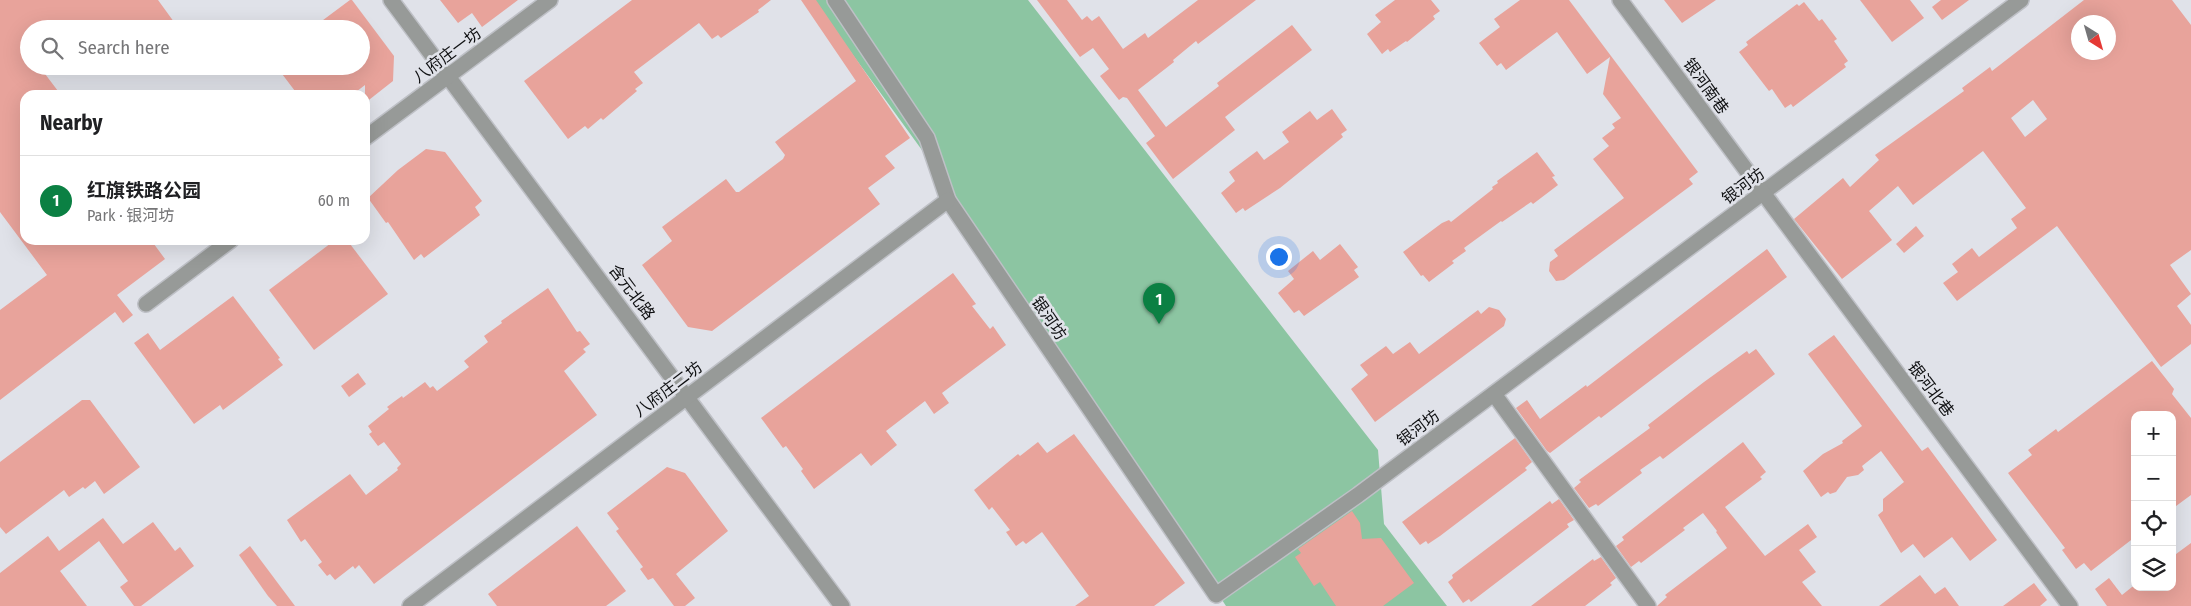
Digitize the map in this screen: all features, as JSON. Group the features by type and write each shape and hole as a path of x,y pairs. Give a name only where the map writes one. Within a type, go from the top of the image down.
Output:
{"street":[{"name":"含元北路","path":"390,0 448,75 842,606"},
{"name":"八府庄一坊","path":"370,134 550,0"},
{"path":"835,0 927,138 948,200"},
{"name":"银河南巷","path":"1620,0 1763,194"},
{"name":"银河坊","path":"948,200 1216,595 1358,495 2021,0"},
{"name":"银河北巷","path":"1763,194 2070,606"},
{"name":"八府庄二坊","path":"410,606 948,200"},
{"path":"146,304 224,245"},
{"path":"1494,394 1648,606"}],"green space":[{"path":"813,0 1028,0 1378,450 1384,524 1447,606 1226,606 956,197"}],"building":[{"path":"0,0 158,0 173,20 20,20 20,75 46,75 57,90 20,90 20,239 0,212"},
{"path":"352,0 367,20 323,20"},
{"path":"440,0 518,0 482,27 472,13 458,23"},
{"path":"632,0 771,0 758,10 759,12 721,38 718,35 712,39 699,23 634,72 643,83 635,89 637,91 603,120 601,118 588,129 585,126 568,139 524,81"},
{"path":"801,0 816,0 910,138 885,156 895,168 868,188 880,204 712,331 688,327 642,265 672,241 662,227 726,179 736,192 739,192 783,159 785,155 775,142 856,81"},
{"path":"1037,0 1067,0 1082,20 1087,16 1092,21 1099,16 1123,49 1145,33 1148,38 1198,0 1256,0 1198,44 1196,41 1173,60 1174,62 1138,90 1166,127 1219,86 1217,83 1292,25 1312,50 1225,117 1235,130 1173,179 1146,143 1155,136 1127,98 1123,97 1119,100 1100,76 1109,69 1093,48 1080,57"},
{"path":"1395,0 1431,0 1440,11 1433,16 1435,19 1407,42 1390,52 1388,49 1382,54 1367,34 1381,22 1375,15"},
{"path":"1520,0 1569,0 1698,172 1689,179 1693,184 1564,280 1556,281 1549,271 1550,262 1558,256 1554,250 1624,198 1593,159 1609,146 1602,138 1615,128 1612,124 1621,118 1603,94 1610,57 1587,74 1557,32 1506,70 1501,63 1497,66 1479,43 1500,27 1494,19"},
{"path":"1664,0 1716,0 1682,23"},
{"path":"1860,0 1910,0 1924,18 1892,42"},
{"path":"1941,0 1969,0 1942,20 1932,7"},
{"path":"2084,0 2172,0 2191,25 2191,250 2170,265 2191,294 2177,306 2191,325 2191,344 2161,367 2057,226 1957,301 1943,283 1958,272 1952,264 1972,248 1979,257 2017,228 2011,219 2026,208 1983,151 1913,205 1898,186 1869,211 1892,240 1842,279 1794,219 1843,178 1850,187 1879,160 1875,155 1964,91 1962,88 1990,67 1992,71","holes":["2033,100 2047,119 2025,137 2011,118"]},
{"path":"1804,2 1819,21 1822,19 1837,39 1834,41 1848,61 1844,64 1846,67 1793,107 1791,104 1785,108 1772,89 1769,91 1739,52 1748,45 1746,42 1797,4 1799,6"},
{"path":"370,24 394,56 393,81 370,99 370,90 365,90 365,85 358,90 294,90 283,75 370,75"},
{"path":"1332,109 1347,130 1341,134 1343,137 1280,188 1245,211 1243,208 1236,213 1221,193 1235,181 1229,172 1257,151 1264,160 1289,142 1282,132 1310,111 1317,120"},
{"path":"426,149 445,152 482,201 475,207 480,215 424,258 421,254 414,260 388,222 386,223 370,201 370,196 398,170"},
{"path":"1537,152 1555,176 1552,177 1558,185 1533,204 1531,202 1501,221 1464,248 1466,251 1452,261 1454,263 1429,282 1423,275 1421,276 1403,252 1442,223 1449,220 1451,222 1493,189 1492,187 1498,183 1497,181"},
{"path":"1916,226 1924,236 1904,253 1896,244"},
{"path":"1340,244 1358,267 1354,270 1359,277 1304,316 1299,310 1294,313 1278,293 1294,279 1288,271 1313,251 1320,260"},
{"path":"25,245 155,245 165,259 117,295 133,315 123,323 115,312 0,400 0,310 47,275"},
{"path":"328,245 351,245 388,294 314,350 269,290"},
{"path":"1767,249 1787,277 1601,418 1599,416 1550,453 1547,451 1516,408 1527,400 1540,419 1586,385 1587,387"},
{"path":"953,273 976,304 972,306 990,329 993,326 1006,345 942,393 949,403 934,414 925,401 886,431 897,445 871,466 861,453 814,489 801,471 803,469 786,446 783,448 761,418"},
{"path":"548,288 577,332 580,331 590,344 583,349 586,352 564,371 597,415 374,584 359,565 355,569 353,566 335,580 330,574 327,576 318,565 322,562 305,539 301,542 287,520 350,474 366,495 398,470 397,468 401,464 384,442 378,446 369,434 372,432 368,426 389,409 387,407 425,382 430,388 433,386 437,391 469,367 464,361 488,342 484,336 502,323 501,321"},
{"path":"233,296 280,358 278,359 283,365 223,410 220,405 194,424 134,343 148,333 160,350"},
{"path":"1489,307 1499,310 1506,319 1504,326 1375,422 1351,389 1368,375 1360,365 1386,346 1393,354 1410,342 1419,354 1478,310 1481,314"},
{"path":"1834,335 1922,451 1928,447 1997,540 1970,561 1952,537 1924,558 1913,544 1901,553 1878,515 1883,511 1883,499 1904,482 1881,451 1862,466 1864,470 1858,475 1847,477 1836,492 1830,494 1828,492 1821,497 1803,471 1823,454 1843,443 1842,441 1862,426 1808,354"},
{"path":"1756,349 1775,374 1663,459 1660,456 1640,470 1642,473 1598,506 1596,504 1589,508 1574,488 1581,482 1579,480 1650,428 1648,425 1704,382 1747,351 1749,354"},
{"path":"2152,361 2174,389 2172,394 2191,418 2191,495 2176,506 2176,411 2131,411 2131,540 2091,571 2084,563 2076,569 2062,550 2065,548 2008,473 2032,455 2028,450 2056,429 2058,432"},
{"path":"358,373 366,384 349,397 341,386"},
{"path":"82,400 90,400 140,467 104,494 95,481 85,489 83,487 69,497 64,490 6,534 0,527 0,462"},
{"path":"1074,434 1185,583 1154,606 1075,606 1089,596 1042,532 1026,544 1023,541 1016,546 1006,532 1010,530 992,507 989,510 974,490 1018,454 1020,456 1038,442 1047,453"},
{"path":"1515,438 1532,462 1525,468 1527,470 1440,536 1428,544 1426,541 1420,545 1402,522"},
{"path":"1743,442 1766,472 1760,477 1762,479 1725,507 1765,556 1808,524 1817,537 1799,550 1816,572 1802,582 1822,606 1657,606 1667,597 1665,595 1727,548 1717,531 1703,513 1683,528 1685,530 1641,563 1639,561 1631,567 1616,546 1624,540 1622,537"},
{"path":"667,467 685,473 728,531 676,574 695,598 685,606 674,606 653,578 648,580 640,569 643,567 616,531 619,529 607,513"},
{"path":"1559,499 1574,520 1567,524 1569,527 1471,602 1469,599 1463,603 1448,582 1453,578 1452,575 1550,501 1552,504"},
{"path":"1352,511 1360,523 1362,539 1381,538 1414,583 1383,606 1336,606 1320,582 1314,586 1295,557 1301,553 1298,549"},
{"path":"103,518 123,544 153,522 175,551 180,547 194,566 141,606 134,606 120,587 128,581 99,541 60,571 87,606 0,606 0,573 48,536 59,551"},
{"path":"577,526 626,591 606,606 497,606 488,594"},
{"path":"2191,543 2191,606 2107,606 2095,589 2109,578 2122,595 2131,588 2131,591 2176,591 2176,554"},
{"path":"250,546 295,606 277,606 268,596 239,555"},
{"path":"1601,557 1616,578 1610,583 1612,585 1585,606 1531,606 1593,559 1594,561"},
{"path":"1920,575 1935,594 1945,587 1959,606 1879,606"},
{"path":"2034,583 2047,600 2040,606 2003,606"}],"place":[{"name":"红旗铁路公园","path":"1159,324"}]}
